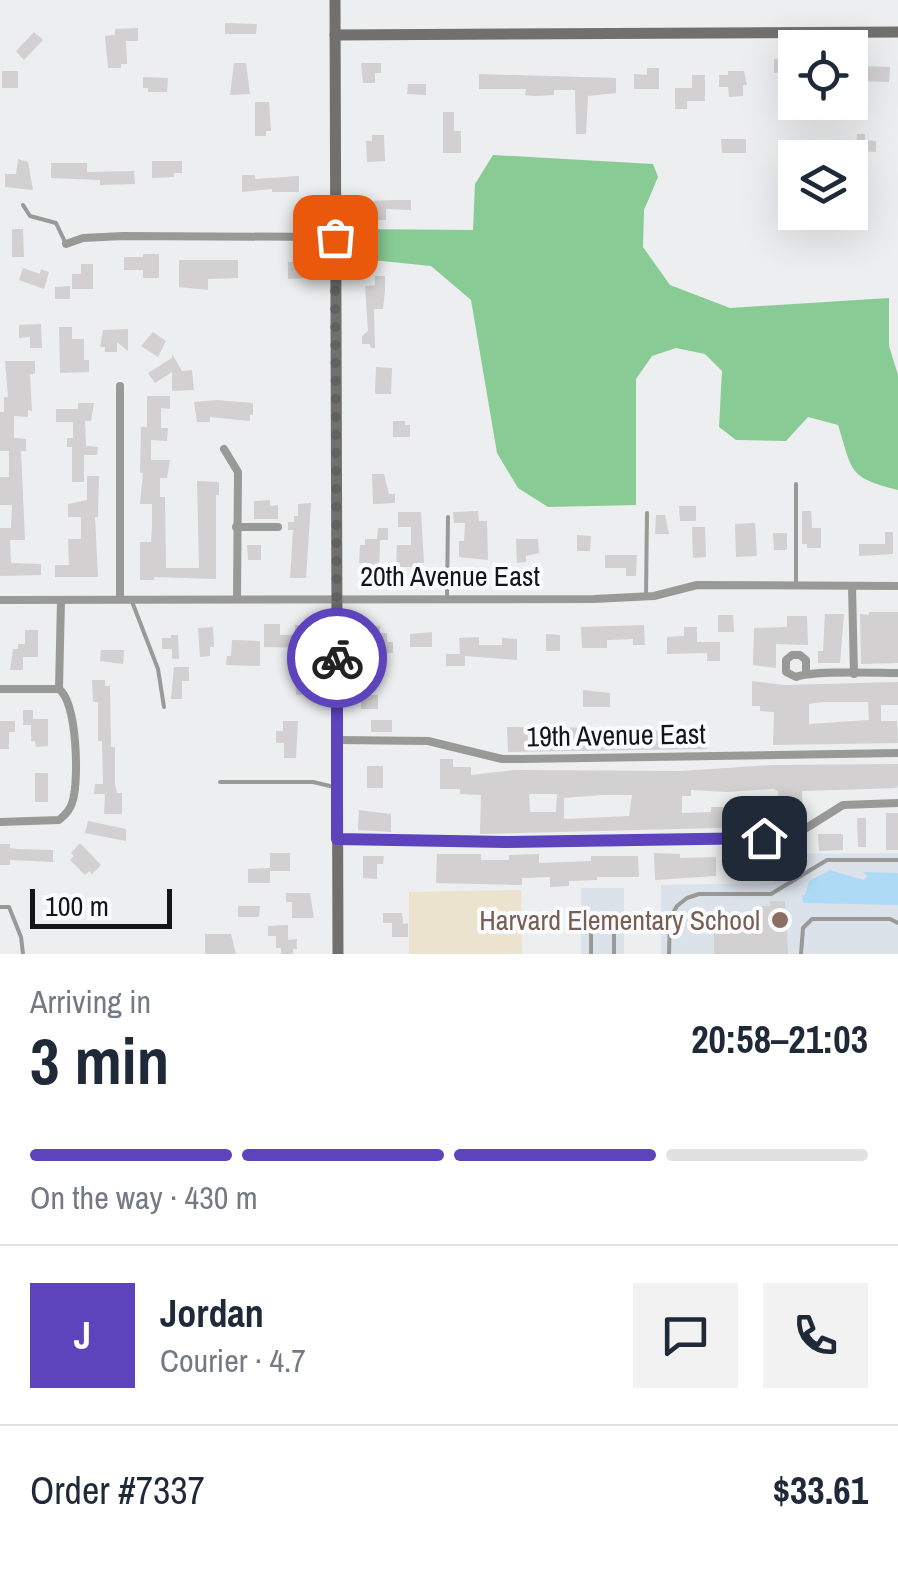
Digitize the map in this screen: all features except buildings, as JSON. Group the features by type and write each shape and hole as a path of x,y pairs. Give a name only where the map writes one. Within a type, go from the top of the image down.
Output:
{"street":[{"path":"335,0 338,954"},
{"path":"335,35 898,32"},
{"path":"66,244 83,238 123,236 335,237"},
{"path":"120,386 120,599"},
{"path":"224,449 238,472 237,599"},
{"path":"236,527 278,527"},
{"name":"20th Avenue East","path":"0,600 594,599 646,596 696,586 898,586"},
{"path":"852,586 854,674"},
{"path":"0,822 50,822 62,818 71,806 72,717 69,700 59,689 60,600"},
{"path":"806,671 898,672"},
{"path":"0,690 59,689"},
{"name":"19th Avenue East","path":"337,740 428,741 521,760 898,752"},
{"path":"337,839 524,842 792,837 843,805 898,802"}],"lane":[{"path":"23,206 30,216 56,223 66,244"},
{"path":"796,484 796,586"},
{"path":"646,596 647,513"},
{"path":"447,598 448,517"},
{"path":"132,599 158,669 164,707"},
{"path":"220,782 313,782 337,788"},
{"path":"669,954 670,918 687,898 699,894 771,894 827,860 898,860"},
{"path":"0,906 8,906 21,937 23,954"},
{"path":"801,954 803,928 812,919 890,919 898,923"},
{"path":"591,954 592,926 596,920 610,920 614,926 614,954"}],"shaded area":[{"name":"Harvard Elementary School","path":"898,853 898,954 661,954 661,885 775,883 775,854"},
{"path":"581,888 624,888 624,954 581,954"},
{"path":"521,890 522,954 409,954 409,892"}],"green space":[{"path":"493,155 653,164 658,177 644,210 643,247 670,285 730,308 889,298 889,346 898,375 898,490 869,481 854,470 838,425 808,417 786,441 736,440 719,427 722,371 705,354 676,348 652,356 636,379 636,505 548,507 518,488 497,453 471,300 431,266 352,258 351,229 473,230 475,184"}],"water":[{"path":"830,870 864,880 867,876 863,872 898,873 898,905 803,903 802,895 809,881"}],"way so far":[{"path":"335,237 337,658"}],"place":[{"name":"Harvard Elementary School","path":"780,920"}],"route":[{"path":"337,658 337,839 506,842 764,838"}]}
